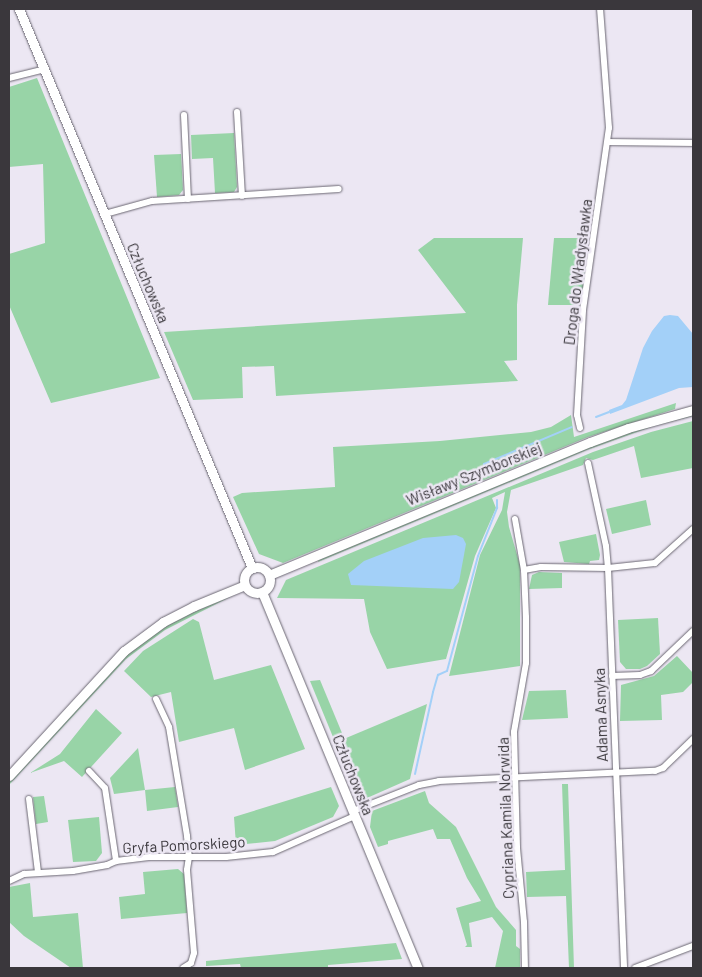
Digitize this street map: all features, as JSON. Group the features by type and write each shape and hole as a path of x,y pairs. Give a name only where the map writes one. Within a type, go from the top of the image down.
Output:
{"main road":[{"name":"Człuchowska","path":"19,9 252,568"},
{"name":"Wisławy Szymborskiej","path":"269,575 590,442 628,428 693,410"},
{"path":"252,568 263,568 269,575 269,584 262,592 251,592 245,585 245,574 252,568"},
{"path":"9,776 124,651 163,622 194,606 245,585"},
{"name":"Człuchowska","path":"262,592 418,968"}],"street":[{"name":"Droga do Władysławka","path":"580,428 577,415 583,310 610,128 600,9"},
{"path":"9,78 44,69"},
{"path":"237,112 242,196"},
{"path":"184,114 188,199"},
{"path":"608,142 693,143"},
{"path":"105,214 152,202 339,189"},
{"name":"Adama Asnyka","path":"588,462 606,546 608,568 624,968"},
{"name":"Cypriana Kamila Norwida","path":"515,519 524,570 526,663 514,732 517,848 524,922 525,968"},
{"path":"524,570 541,567 608,568 655,563 693,530"},
{"path":"612,676 640,675 651,671 693,631"},
{"path":"156,699 169,727 189,857 187,870 194,954 191,963 184,968"},
{"name":"Gryfa Pomorskiego","path":"9,881 24,874 73,871 107,865 116,861 149,857 226,858 273,852 419,785 439,781 647,772 663,768 693,739"},
{"path":"89,771 105,788 116,861"},
{"path":"29,799 38,872"},
{"path":"635,968 693,946"}],"green space":[{"path":"37,78 160,378 51,403 9,305 9,254 45,243 43,164 9,167 9,87"},
{"path":"234,133 237,187 234,192 215,193 213,158 192,159 191,135"},
{"path":"181,154 183,190 179,195 157,197 154,155"},
{"path":"434,238 523,238 517,305 517,360 504,361 518,381 276,396 274,366 242,367 243,398 193,400 164,332 466,313 418,250"},
{"path":"554,238 580,238 587,245 583,296 574,305 548,305"},
{"path":"676,403 675,409 588,437 283,563 259,554 233,497 242,493 335,487 333,447 440,441 531,432 551,427 571,415 574,437"},
{"path":"693,414 693,416 654,426 587,450 318,562 319,558 612,437"},
{"path":"693,421 693,468 641,478 634,446 593,460 586,458 583,465 511,490 507,512 509,527 520,565 520,666 449,676 480,555 502,510 505,492 492,498 496,508 475,556 446,659 387,669 370,632 364,599 277,598 286,580 593,452 651,432"},
{"path":"646,500 651,525 612,534 606,509"},
{"path":"596,534 600,555 599,560 590,561 589,564 564,562 559,542"},
{"path":"539,572 562,573 562,588 529,589 532,575"},
{"path":"232,596 165,630 126,659 9,785 9,782 109,672 138,645 179,618"},
{"path":"658,618 660,654 647,666 640,669 626,669 620,662 618,620"},
{"path":"193,619 199,622 214,680 271,665 305,749 245,770 234,728 179,742 171,692 151,697 124,671 143,651"},
{"path":"677,656 693,673 693,682 683,692 661,695 662,720 620,721 621,685 654,676"},
{"path":"320,680 342,733 333,737 310,681"},
{"path":"566,690 568,718 522,720 529,691"},
{"path":"427,704 410,779 367,798 361,795 356,790 338,746 339,741"},
{"path":"96,709 122,733 82,777 64,761 30,773 60,754"},
{"path":"138,748 145,790 114,794 110,778"},
{"path":"562,784 568,784 574,968 569,968 566,896 527,897 526,872 565,870"},
{"path":"175,787 178,807 147,811 145,790"},
{"path":"331,787 339,806 333,817 275,841 236,845 234,817"},
{"path":"425,791 429,803 456,827 496,907 516,930 516,946 520,949 520,968 495,968 503,931 492,917 469,923 472,947 465,947 467,945 456,908 481,901 467,878 450,839 437,839 433,829 388,841 388,844 378,847 370,827 372,811"},
{"path":"44,796 48,822 36,824 33,797"},
{"path":"99,817 102,853 96,861 73,862 68,820"},
{"path":"178,869 184,874 187,913 121,919 119,897 145,894 143,872"},
{"path":"30,883 33,917 78,913 83,968 71,968 24,936 9,922 9,887"},
{"path":"396,943 402,959 328,965 328,968 241,968 240,964 206,966 206,961"}],"water":[{"path":"664,316 678,316 693,334 693,387 679,388 610,414 609,410 622,405 626,400 643,348 652,331"},
{"path":"456,535 463,538 466,544 459,582 453,589 351,585 348,574 364,561 423,538"}],"waterway":[{"path":"596,417 609,412"},
{"path":"484,470 484,464 572,427"},
{"path":"415,774 438,675 447,671 478,556 497,508 497,500"}]}
